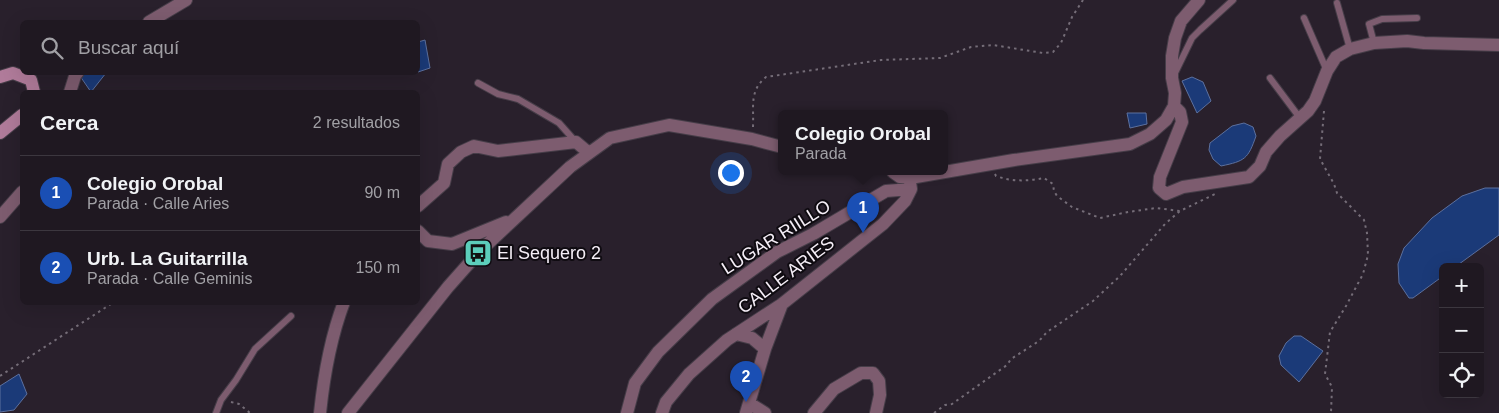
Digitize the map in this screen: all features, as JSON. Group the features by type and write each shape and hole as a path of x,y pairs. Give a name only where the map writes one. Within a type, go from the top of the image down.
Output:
{"main road":[{"path":"0,77 13,73 31,80 34,90"},
{"path":"0,133 20,117"}],"street":[{"path":"152,20 186,0"},
{"path":"1199,0 1182,21 1174,38 1172,56 1172,78 1175,93 1174,106 1180,112 1182,122 1160,177 1159,188 1166,194 1183,187 1249,177 1260,166 1266,152 1280,136 1308,111 1315,101 1327,71 1336,57 1350,49 1374,43 1407,41 1499,44"},
{"path":"71,90 76,75"},
{"name":"LUGAR RIILLO","path":"948,174 991,164 1130,144 1150,134 1166,120 1174,106"},
{"path":"348,413 448,287 513,219 570,168 610,138 669,125 752,139 778,146"},
{"path":"420,204 444,183 448,164 461,152 474,146 498,151 576,142 589,153"},
{"path":"897,175 910,183"},
{"name":"LUGAR RIILLO","path":"627,413 635,383 658,352 712,299 777,252 813,234 886,191 944,175"},
{"name":"CALLE ARIES","path":"662,413 666,402 689,374 736,334 782,304 883,224 906,201 910,183"},
{"path":"0,217 20,194"},
{"path":"420,233 428,240 452,244 513,219"},
{"path":"764,413 747,408 765,349 782,304"},
{"path":"320,413 324,372 334,328 343,305"},
{"name":"CALLE ARIES","path":"736,334 752,338 765,349"},
{"path":"814,413 834,389 861,373 873,373 879,380 880,395 876,413"}],"lane":[{"path":"1172,78 1192,38 1233,0"},
{"path":"1337,3 1350,49"},
{"path":"1304,18 1327,71"},
{"path":"1374,43 1369,24 1382,18 1417,18"},
{"path":"1270,78 1300,118"},
{"path":"478,83 498,94 518,99 559,123 576,142"},
{"path":"216,413 221,400 255,349 291,316"}],"path":[{"path":"752,139 754,91 758,83 766,77 881,60 940,58 971,47 993,45 1043,54 1053,52 1061,43 1072,17 1083,0"},
{"path":"1315,101 1322,106 1324,112 1320,158 1337,192 1364,220 1367,234 1368,255 1363,274 1330,332 1325,374 1332,387 1331,413"},
{"path":"991,164 996,176 1008,180 1044,178 1053,184 1057,196 1072,207 1100,218 1156,208 1180,212"},
{"path":"934,413 945,405 952,404 1007,365 1011,359 1039,341 1047,332 1093,301 1120,276 1164,224 1180,212 1219,192"},
{"path":"0,376 109,305"},
{"path":"221,400 240,404 250,413"}],"water":[{"path":"425,40 430,68 420,71 420,41"},
{"path":"104,75 93,90 90,90 80,76"},
{"path":"1192,77 1203,82 1211,101 1197,113 1182,81"},
{"path":"1127,113 1146,113 1147,124 1130,128"},
{"path":"1244,123 1253,127 1256,136 1251,150 1241,160 1221,166 1213,159 1209,150 1210,143 1232,126"},
{"path":"1485,188 1499,188 1499,235 1460,263 1439,263 1439,279 1413,298 1409,298 1399,283 1398,264 1404,248 1432,218 1462,196"},
{"path":"1294,336 1301,336 1323,351 1299,382 1281,365 1279,356 1286,343"},
{"path":"19,374 27,394 14,410 0,412 0,386"}],"place":[{"name":"Colegio Orobal","path":"863,233"},
{"name":"El Sequero 2","path":"478,253"},
{"name":"Urb. La Guitarrilla","path":"746,402"}]}
